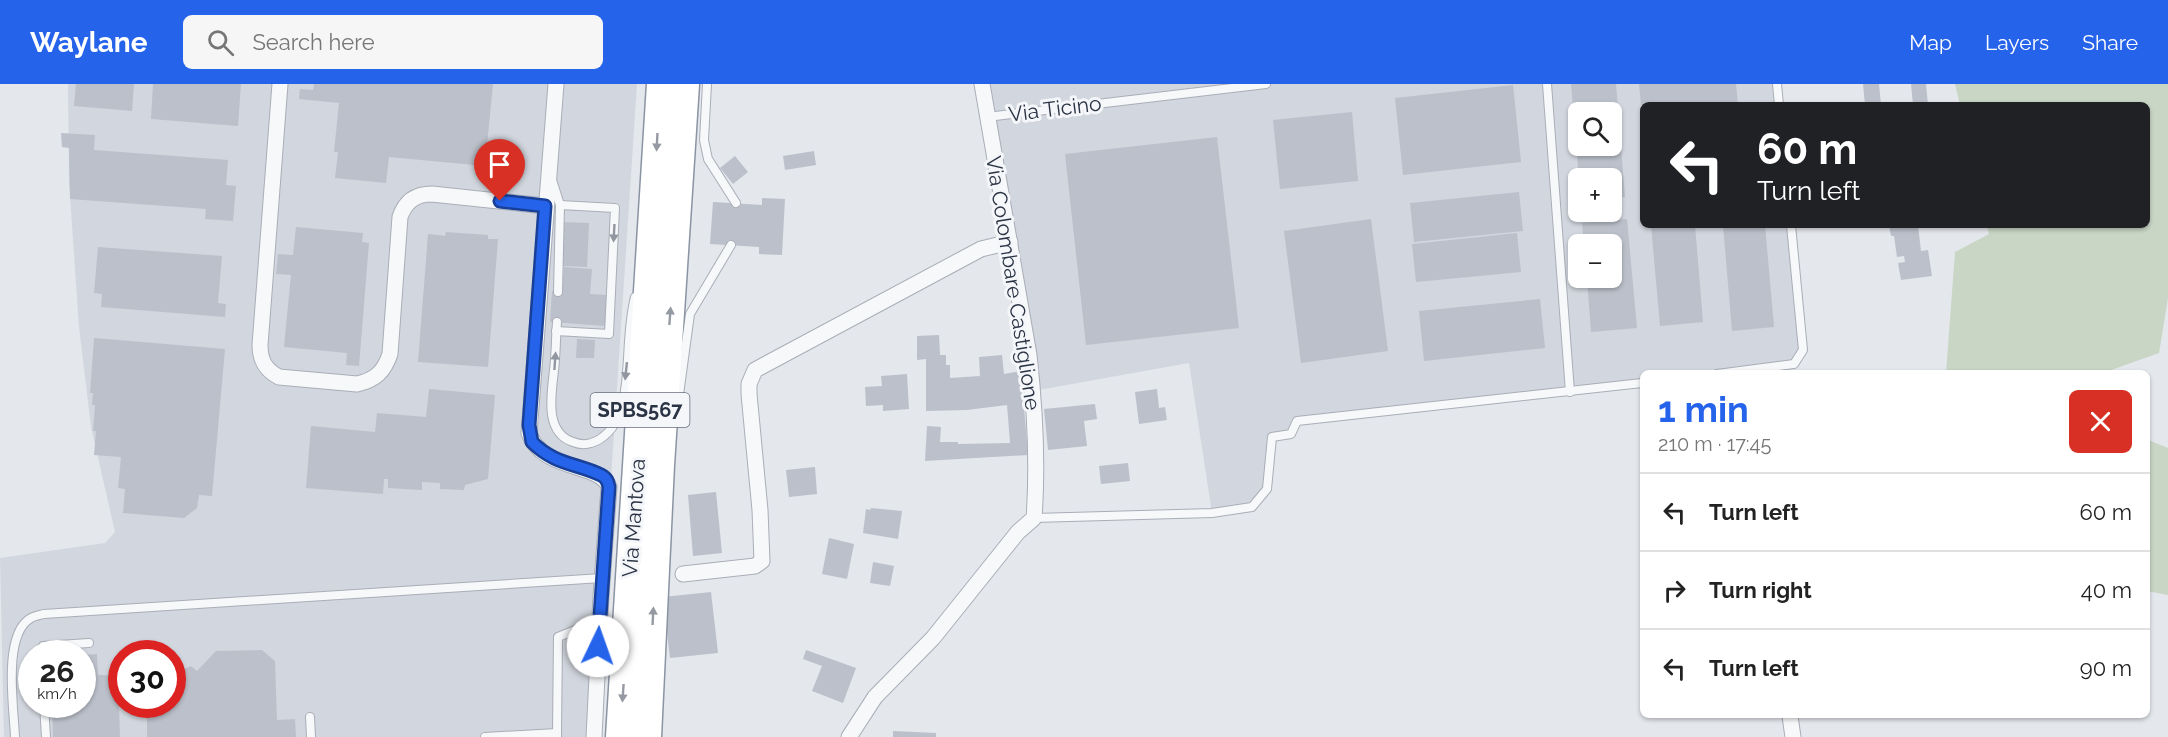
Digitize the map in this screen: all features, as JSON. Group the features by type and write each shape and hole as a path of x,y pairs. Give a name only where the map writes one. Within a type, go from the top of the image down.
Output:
{"highway":[{"name":"Via Mantova","path":"620,737 661,84"},
{"name":"Via Mantova","path":"648,734 660,465 685,84"}],"street":[{"path":"280,84 260,345 260,355 270,373 279,377 357,384 369,381 380,374 390,354 400,218 403,208 410,200 421,194 432,194 553,206"},
{"path":"556,84 550,171 553,206 529,433 532,442 553,458 607,479 609,487 599,623 594,737"},
{"name":"Via Colombare Castiglione","path":"982,84 1033,391 1037,484 1034,518"},
{"path":"683,574 755,566 762,561 760,510 749,394 755,370 762,364 981,249 1010,242"},
{"path":"849,737 875,697 933,638 1017,531 1034,518"},
{"path":"1790,718 1793,737"}],"lane":[{"path":"707,84 704,140 708,159 736,203"},
{"name":"Via Ticino","path":"987,117 1266,84"},
{"path":"1547,84 1570,392"},
{"path":"1777,84 1779,102"},
{"path":"558,292 553,206 615,208 609,334 556,326 552,416 558,431 567,440 578,444 590,444 601,439 619,417 633,306 638,285"},
{"path":"1748,370 1794,364 1803,350 1791,228"},
{"path":"641,274 651,231"},
{"path":"660,465 677,418 690,314 731,245"},
{"path":"1034,518 1212,513 1252,507 1267,489 1272,437 1291,434 1297,421 1640,383"},
{"path":"15,737 13,643 30,618 44,614 602,578"},
{"path":"485,737 557,735 558,637 599,623"},
{"path":"310,717 311,737"},
{"path":"45,718 46,737"}],"shaded area":[{"path":"68,84 637,84 594,737 4,737 0,558 105,543 115,532 91,427 79,327 69,181"},
{"path":"982,84 1777,84 1779,102 1640,102 1640,228 1791,228 1803,350 1794,364 1743,370 1640,370 1640,383 1297,421 1291,434 1272,438 1267,489 1252,507 1212,513 1189,363 1033,391"}],"green space":[{"path":"1955,84 2168,84 2168,298 2159,353 2111,370 1946,370 1955,252 1989,234 1988,228 2150,228 2150,102 1959,102"},
{"path":"2150,441 2168,448 2168,595 2150,592"}],"building":[{"path":"76,84 134,84 132,111 74,106"},
{"path":"153,84 241,84 238,126 151,119"},
{"path":"314,84 493,84 485,166 389,157 386,183 335,178 338,152 334,152 339,103 299,99 300,89 313,90"},
{"path":"1571,84 1616,84 1617,102 1573,102"},
{"path":"1639,84 1736,84 1738,102 1641,102"},
{"path":"1863,84 1879,84 1881,102 1865,102"},
{"path":"1911,84 1926,84 1928,102 1913,102"},
{"path":"1513,85 1521,162 1403,175 1395,98"},
{"path":"1352,112 1358,181 1280,189 1273,120"},
{"path":"61,133 95,135 94,150 228,160 226,185 236,186 233,221 205,219 206,209 70,199 69,148 62,147"},
{"path":"1217,137 1239,328 1086,345 1065,154"},
{"path":"814,151 816,165 785,170 783,156"},
{"path":"735,156 748,172 733,184 720,168"},
{"path":"1577,156 1622,156 1625,197 1622,197 1622,168 1578,168"},
{"path":"1519,192 1523,231 1414,242 1410,203"},
{"path":"762,198 785,199 782,255 759,254 759,247 710,244 713,202 762,205"},
{"path":"1371,219 1388,351 1301,363 1284,231"},
{"path":"1622,219 1627,219 1637,328 1591,332 1588,288 1622,288 1622,234 1583,234 1582,223 1622,222"},
{"path":"564,222 589,223 587,267 562,266"},
{"path":"296,227 363,233 362,242 369,243 359,366 346,365 347,353 284,347 291,275 276,274 278,254 293,255"},
{"path":"1651,228 1695,228 1703,322 1660,326"},
{"path":"1723,228 1765,228 1774,327 1732,331"},
{"path":"1890,228 1918,228 1921,251 1928,250 1932,276 1901,280 1898,263 1905,262 1904,256 1897,257 1894,236 1891,236"},
{"path":"446,232 488,235 488,239 498,239 488,367 418,362 428,234 445,236"},
{"path":"1517,233 1521,272 1416,282 1412,244"},
{"path":"98,247 222,256 218,303 226,304 225,317 101,307 102,294 94,293"},
{"path":"564,267 592,269 590,294 608,295 606,326 550,322 552,291 562,292"},
{"path":"1540,299 1545,348 1424,361 1419,311"},
{"path":"939,335 940,355 946,355 946,365 950,365 950,378 980,376 979,357 1002,355 1004,374 1021,371 1028,455 925,461 927,426 941,427 940,442 1010,443 1007,405 967,410 926,411 926,359 917,360 917,336"},
{"path":"94,338 225,349 212,496 199,495 197,508 184,518 123,513 125,489 118,488 121,457 94,455 95,405 92,405 93,393 90,393"},
{"path":"577,339 595,340 594,358 576,358"},
{"path":"907,374 909,409 883,411 883,405 866,406 865,387 882,386 881,376"},
{"path":"429,389 495,395 488,479 465,485 464,490 440,489 440,483 422,482 422,490 388,488 388,479 384,479 383,494 306,488 311,426 375,432 377,413 426,417"},
{"path":"1157,389 1159,408 1165,407 1167,420 1139,424 1135,392"},
{"path":"1095,404 1097,419 1084,421 1087,446 1048,450 1044,409"},
{"path":"1128,463 1130,481 1101,484 1099,466"},
{"path":"815,467 817,494 789,497 786,470"},
{"path":"716,492 722,553 693,556 688,495"},
{"path":"866,509 902,511 898,539 863,533"},
{"path":"829,538 854,544 847,579 822,574"},
{"path":"873,562 894,566 890,586 870,583"},
{"path":"711,592 718,653 670,658 663,597"},
{"path":"262,650 275,661 277,720 295,719 296,737 147,737 147,718 186,718 186,668 191,666 197,671 216,651"},
{"path":"806,650 856,668 843,703 812,691 822,666 803,659"},
{"path":"96,654 98,675 108,675 108,718 119,718 120,737 53,737 52,718 96,718"},
{"path":"893,731 936,733 936,737 893,737"}],"route":[{"path":"500,201 545,206 529,425 532,442 538,449 553,458 570,466 601,475 607,479 609,487 598,646"}]}
